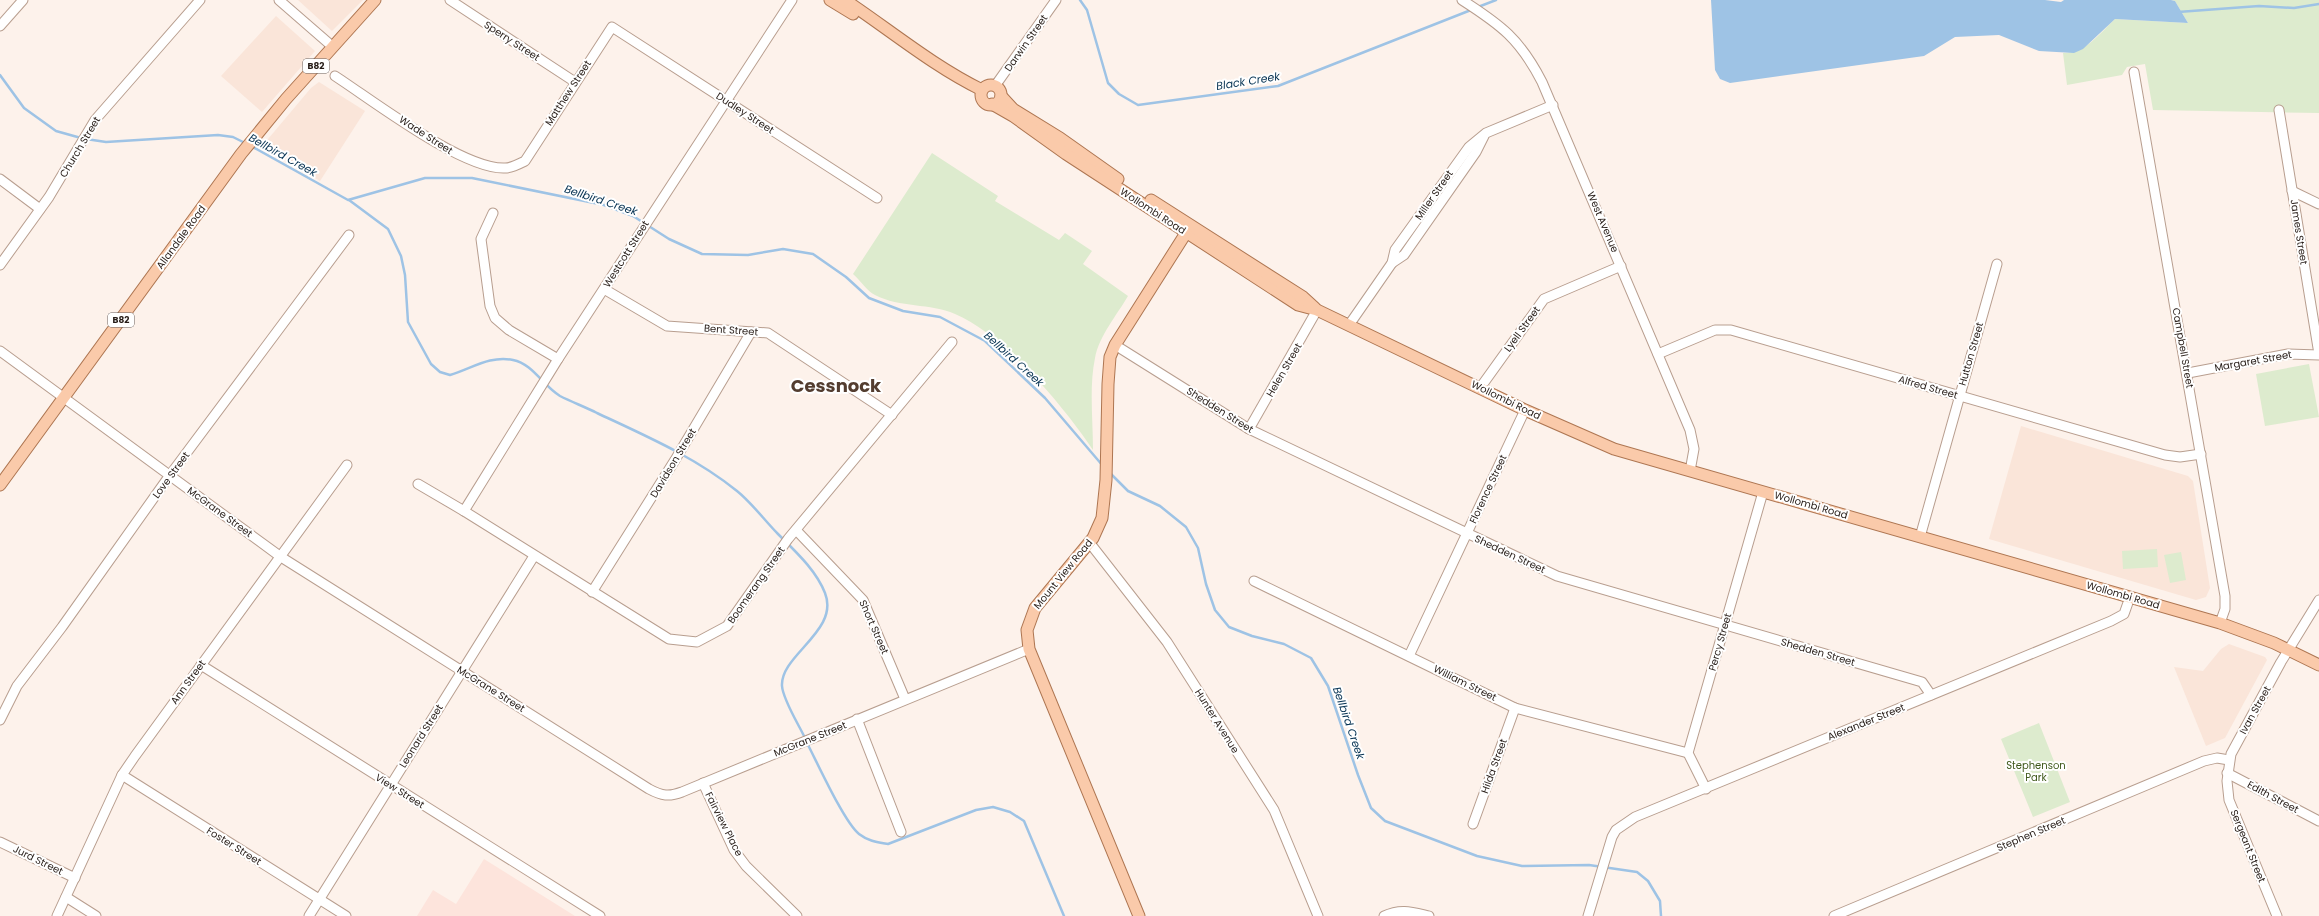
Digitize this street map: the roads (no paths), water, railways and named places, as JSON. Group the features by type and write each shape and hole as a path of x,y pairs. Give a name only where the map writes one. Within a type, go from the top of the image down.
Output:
{"main road":[{"name":"Allandale Road","path":"0,484 241,154 332,47 375,0"},
{"path":"830,0 885,33 904,42"},
{"path":"845,0 904,42 967,83 982,90"},
{"path":"989,85 998,91 997,103 986,103 982,99 982,90 989,85"},
{"name":"Wollombi Road","path":"998,91 1025,117 1060,138 1156,203 1303,297 1317,310"},
{"name":"Wollombi Road","path":"992,104 1014,116 1066,154 1298,305 1317,310 1350,325 1525,410 1604,445 2220,623 2289,650 2319,665"},
{"path":"1156,203 1163,211 1182,224 1186,233 1195,232 1214,244 1223,246"},
{"name":"Mount View Road","path":"1139,916 1029,649 1027,630 1035,608 1089,542 1102,518 1107,460 1108,384 1110,357 1115,345 1186,233"}],"street":[{"path":"0,26 23,0"},
{"name":"Church Street","path":"0,265 60,181 89,129 102,111 200,0"},
{"path":"279,0 332,47"},
{"name":"Sperry Street","path":"450,0 575,82"},
{"name":"Westcott Street","path":"464,511 636,237 792,0"},
{"name":"Darwin Street","path":"998,91 1056,0"},
{"name":"West Avenue","path":"1462,0 1484,14 1519,43 1534,67 1553,105 1692,437 1694,449 1690,471"},
{"name":"Matthew Street","path":"525,161 612,27"},
{"name":"Dudley Street","path":"612,27 877,198"},
{"name":"Campbell Street","path":"2134,72 2188,373 2225,596 2225,609 2220,623"},
{"name":"Wade Street","path":"335,76 455,154 482,164 500,168 514,166 525,161"},
{"name":"Miller Street","path":"1350,325 1392,263 1395,250 1465,152 1486,132 1553,105"},
{"name":"James Street","path":"2279,110 2319,354"},
{"path":"0,179 40,210"},
{"path":"2292,191 2319,204"},
{"path":"493,213 481,239 490,306 495,318 509,330 558,359"},
{"name":"Love Street","path":"0,720 17,686 62,627 170,475 349,235"},
{"name":"Hutton Street","path":"1920,537 1997,264"},
{"name":"Lyell Street","path":"1480,388 1544,299 1621,266"},
{"name":"Bent Street","path":"604,289 667,326 768,333 892,415"},
{"name":"Helen Street","path":"1249,429 1317,310"},
{"name":"Alfred Street","path":"1658,354 1709,332 1722,329 1731,330 2169,456 2180,457 2201,454"},
{"name":"Davidson Street","path":"592,592 675,460 751,332"},
{"name":"Boomerang Street","path":"418,484 464,511 668,639 697,642 727,626 788,539 952,342"},
{"name":"Shedden Street","path":"1115,345 1249,429 1557,576 1724,626 1922,682 1931,695"},
{"name":"McGrane Street","path":"0,351 281,557 654,792 663,796 672,796 1029,649"},
{"name":"Margaret Street","path":"2188,373 2288,354 2319,354"},
{"name":"Florence Street","path":"1409,656 1525,410"},
{"name":"Ann Street","path":"57,916 122,776 201,664 281,557 347,465"},
{"name":"Percy Street","path":"1688,753 1763,492"},
{"name":"Short Street","path":"796,530 864,600 905,699"},
{"name":"Hunter Avenue","path":"1089,542 1167,642 1274,810 1318,916"},
{"name":"Leonard Street","path":"308,916 389,784 534,556"},
{"name":"William Street","path":"1254,581 1515,708 1688,753"},
{"name":"Alexander Street","path":"1588,916 1600,883 1612,837 1625,823 1635,817 2111,622 2124,614 2130,597"},
{"path":"2289,650 2319,600"},
{"name":"Ivan Street","path":"2227,773 2229,760 2289,650"},
{"name":"View Street","path":"201,664 600,916"},
{"name":"Hilda Street","path":"1473,824 1515,708"},
{"path":"857,719 901,832"},
{"path":"1688,753 1706,789"},
{"name":"Stephen Street","path":"1834,916 2204,761 2217,758 2229,760"},
{"name":"Edith Street","path":"2227,773 2319,821"},
{"name":"Sergeant Street","path":"2227,773 2228,794 2231,806 2277,916"},
{"name":"Foster Street","path":"122,776 346,916"},
{"name":"Fairview Place","path":"703,783 738,855 746,866 797,916"},
{"name":"Jurd Street","path":"0,842 75,878"},
{"path":"66,897 96,916"},
{"path":"1384,916 1394,911 1404,910 1429,916"}],"water":[{"path":"1711,0 2045,0 2061,2 2064,0 2171,0 2175,1 2188,23 2115,19 2083,49 2074,53 2039,51 1999,35 1955,37 1924,56 1730,83 1720,79 1715,70"}],"waterway":[{"name":"Black Creek","path":"1080,0 1087,10 1108,83 1119,94 1138,105 1278,86 1471,10"},
{"name":"Black Creek","path":"1478,7 1496,0"},
{"name":"Black Creek","path":"2178,12 2259,6 2294,8 2319,4"},
{"name":"Bellbird Creek","path":"0,75 24,108 56,131 81,138"},
{"name":"Bellbird Creek","path":"86,139 106,142 218,135 233,137 245,143"},
{"name":"Bellbird Creek","path":"251,146 348,200 425,178 472,178 604,205 633,216 669,239 702,254 748,255 783,249 813,254 846,277 869,298 903,311 940,317 985,341 1045,398 1103,466"},
{"path":"349,200 388,229 401,256 405,275 408,322 431,364 440,372 450,375 496,359 520,362 560,396 670,448 721,479 748,501 811,569 825,593 827,607 824,619 817,631 790,664 784,675 782,686 788,705 805,738"},
{"name":"Bellbird Creek","path":"1110,473 1128,491 1160,506 1186,527 1198,548 1206,584 1215,610 1229,627 1252,636 1284,644 1311,658 1328,686 1358,775 1371,808 1385,821 1477,856 1522,866 1589,865 1637,872 1648,881 1660,901 1661,916"},
{"path":"807,743 846,817 859,834 869,840 888,844 976,810 993,807 1010,812 1024,821 1064,916"}],"district":[{"name":"Cessnock","path":"836,385"}],"park label":[{"name":"Stephenson Park","path":"2036,770"}]}
